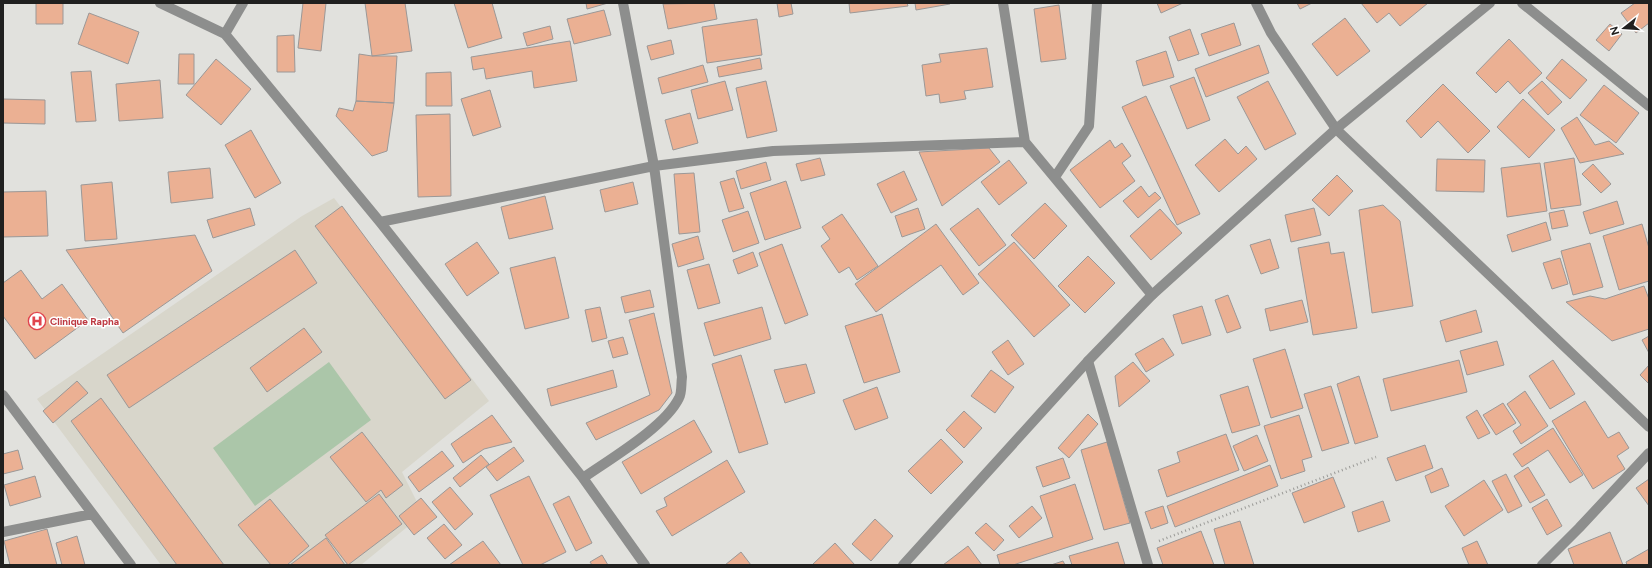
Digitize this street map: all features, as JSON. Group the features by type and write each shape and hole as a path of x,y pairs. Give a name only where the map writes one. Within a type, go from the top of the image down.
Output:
{"street":[{"path":"160,3 224,34 380,222 583,478 645,565"},
{"path":"224,34 243,3"},
{"path":"583,478 652,429 670,413 680,397 682,377 654,166 623,3"},
{"path":"1003,3 1025,142 1152,295"},
{"path":"1055,177 1089,126 1097,3"},
{"path":"1256,3 1271,33 1336,129 1649,427"},
{"path":"903,565 1088,361 1152,295 1336,129 1490,3"},
{"path":"1522,3 1649,106"},
{"path":"380,222 654,166 773,151 1025,142"},
{"path":"1088,361 1148,565"},
{"path":"3,395 131,565"},
{"path":"1542,565 1649,453"},
{"path":"3,532 92,514"}],"path":[{"path":"1143,547 1376,457"}],"shaded area":[{"path":"334,198 489,401 402,472 423,514 361,565 161,565 37,399 302,216"}],"green space":[{"path":"329,362 371,420 255,506 213,448"}],"building":[{"path":"36,3 63,3 63,24 36,24"},
{"path":"303,3 326,3 321,51 298,48"},
{"path":"365,3 405,3 412,51 372,56"},
{"path":"454,3 492,3 502,38 468,48"},
{"path":"586,3 608,3 587,9"},
{"path":"714,3 717,19 668,29 663,4"},
{"path":"777,3 791,3 793,14 779,17"},
{"path":"849,3 907,3 908,6 850,13"},
{"path":"915,3 949,3 950,4 916,10"},
{"path":"1157,3 1183,3 1161,13"},
{"path":"1297,3 1312,3 1300,9"},
{"path":"1361,3 1428,3 1400,26 1389,13 1377,23"},
{"path":"1635,3 1649,3 1649,23 1636,33 1621,13"},
{"path":"1059,5 1066,59 1041,62 1034,9"},
{"path":"604,10 611,35 574,44 567,19"},
{"path":"89,13 139,32 128,64 78,44"},
{"path":"1345,18 1370,51 1337,76 1312,44"},
{"path":"757,19 762,55 707,63 702,27"},
{"path":"1234,23 1241,45 1209,56 1201,34"},
{"path":"1610,24 1622,34 1609,51 1596,40"},
{"path":"550,26 553,39 527,46 523,33"},
{"path":"1190,29 1199,54 1178,61 1169,37"},
{"path":"294,35 295,72 277,72 277,36"},
{"path":"1509,39 1542,73 1520,94 1508,81 1496,93 1476,73"},
{"path":"671,40 674,54 651,60 647,46"},
{"path":"570,41 577,81 534,88 532,71 486,79 484,68 473,70 471,57"},
{"path":"1259,45 1269,73 1206,97 1195,69"},
{"path":"987,48 993,87 964,91 966,99 940,103 939,94 926,96 922,65 941,62 939,54"},
{"path":"1166,51 1174,77 1143,86 1136,61"},
{"path":"179,54 194,54 194,84 178,84"},
{"path":"359,54 372,56 397,56 394,103 356,101"},
{"path":"760,58 762,69 719,77 717,67"},
{"path":"216,59 251,89 221,125 186,95"},
{"path":"1562,59 1587,80 1570,99 1546,78"},
{"path":"703,65 708,82 662,94 658,78"},
{"path":"91,71 96,121 76,122 71,72"},
{"path":"451,72 452,106 426,106 426,73"},
{"path":"1194,77 1210,120 1187,129 1170,86"},
{"path":"160,80 163,118 119,121 116,84"},
{"path":"725,81 733,110 698,119 691,90"},
{"path":"766,81 777,131 747,138 736,88"},
{"path":"1268,81 1296,134 1265,150 1237,97"},
{"path":"1542,81 1562,102 1548,115 1528,93"},
{"path":"1443,84 1490,131 1468,153 1438,121 1421,138 1406,121"},
{"path":"1604,85 1639,113 1616,143 1580,115"},
{"path":"490,90 501,127 473,136 461,99"},
{"path":"1146,96 1200,214 1177,225 1122,107"},
{"path":"3,99 45,100 45,124 3,123"},
{"path":"1523,99 1555,130 1529,158 1497,127"},
{"path":"356,101 394,103 387,151 372,156 336,116 339,108 353,111"},
{"path":"690,113 698,143 673,150 665,120"},
{"path":"450,114 451,196 418,197 416,115"},
{"path":"1577,117 1595,145 1609,141 1624,154 1580,163 1561,128"},
{"path":"251,130 281,183 255,198 225,145"},
{"path":"1225,139 1238,154 1246,146 1257,159 1219,192 1195,165"},
{"path":"1110,140 1115,148 1122,143 1131,156 1122,163 1135,181 1100,208 1070,170"},
{"path":"989,148 1000,162 942,206 919,152"},
{"path":"820,158 825,175 801,181 796,164"},
{"path":"1574,158 1581,205 1551,209 1544,163"},
{"path":"1437,159 1485,160 1484,192 1436,191"},
{"path":"1009,160 1027,183 999,205 981,182"},
{"path":"766,162 771,180 741,189 736,171"},
{"path":"1540,163 1547,211 1507,217 1501,168"},
{"path":"1593,164 1611,184 1601,193 1582,174"},
{"path":"210,168 213,198 171,203 168,172"},
{"path":"904,171 917,200 891,213 877,184"},
{"path":"694,173 700,232 679,234 674,174"},
{"path":"1337,175 1353,191 1329,216 1312,200"},
{"path":"734,178 744,208 729,212 720,182"},
{"path":"786,181 801,228 765,240 750,193"},
{"path":"112,182 117,239 85,241 81,185"},
{"path":"633,182 638,204 605,212 600,190"},
{"path":"1141,186 1149,197 1155,192 1161,198 1138,218 1123,201"},
{"path":"46,191 48,236 3,237 3,192"},
{"path":"545,196 553,229 509,239 501,207"},
{"path":"1617,201 1624,224 1590,234 1583,212"},
{"path":"1045,203 1067,226 1034,259 1011,235"},
{"path":"1383,205 1400,221 1413,306 1372,313 1359,210"},
{"path":"342,206 471,380 445,399 315,226"},
{"path":"250,208 255,225 213,238 207,220"},
{"path":"918,208 925,229 902,237 895,216"},
{"path":"978,208 1006,245 979,266 950,229"},
{"path":"1314,208 1321,235 1291,242 1285,215"},
{"path":"1160,209 1182,233 1151,260 1130,236"},
{"path":"1564,210 1568,226 1552,229 1549,213"},
{"path":"748,211 759,243 733,252 722,220"},
{"path":"842,214 878,266 857,280 849,267 839,273 821,246 830,239 822,227"},
{"path":"1546,222 1551,240 1512,252 1507,235"},
{"path":"936,224 979,283 963,295 941,265 876,312 855,284"},
{"path":"1642,224 1649,248 1649,281 1619,290 1603,236"},
{"path":"195,235 212,271 123,333 66,250"},
{"path":"698,236 704,259 678,267 672,244"},
{"path":"1270,239 1279,268 1261,274 1250,245"},
{"path":"477,242 499,273 467,296 445,264"},
{"path":"1014,242 1070,305 1034,337 978,274"},
{"path":"1329,242 1331,254 1344,252 1357,328 1313,335 1298,248"},
{"path":"1590,243 1603,287 1573,295 1561,251"},
{"path":"782,244 808,315 785,324 759,253"},
{"path":"295,250 317,283 129,408 107,375"},
{"path":"753,252 758,266 738,274 733,260"},
{"path":"1088,256 1115,283 1085,313 1058,286"},
{"path":"555,257 569,318 525,329 510,268"},
{"path":"1560,258 1568,284 1552,289 1543,263"},
{"path":"709,264 720,303 698,309 687,270"},
{"path":"21,270 42,299 62,284 88,320 35,359 3,316 3,283"},
{"path":"1644,286 1649,299 1649,329 1612,341 1566,302 1590,296 1605,299"},
{"path":"650,290 654,307 625,313 621,297"},
{"path":"1228,295 1241,328 1227,333 1215,300"},
{"path":"1302,300 1308,322 1270,331 1265,309"},
{"path":"1202,306 1211,335 1182,344 1173,315"},
{"path":"600,307 607,338 592,342 585,310"},
{"path":"762,307 771,339 714,356 704,323"},
{"path":"1476,310 1482,332 1446,342 1440,321"},
{"path":"654,313 672,393 659,410 596,440 586,423 650,395 629,320"},
{"path":"882,314 900,372 864,383 845,326"},
{"path":"304,328 322,352 267,392 250,368"},
{"path":"1649,336 1649,353 1642,340"},
{"path":"623,337 628,354 613,358 608,341"},
{"path":"1163,338 1174,355 1146,372 1135,354"},
{"path":"1008,340 1024,364 1008,375 992,352"},
{"path":"1497,341 1504,365 1467,375 1460,351"},
{"path":"1285,349 1303,408 1271,418 1253,359"},
{"path":"741,355 768,444 739,453 712,364"},
{"path":"1459,360 1467,392 1391,411 1383,379"},
{"path":"1553,360 1575,394 1550,409 1529,376"},
{"path":"1133,362 1150,381 1119,407 1115,376"},
{"path":"806,364 815,393 785,403 774,370"},
{"path":"1649,365 1649,384 1640,375"},
{"path":"613,370 617,387 551,406 547,389"},
{"path":"991,370 1014,387 995,413 971,396"},
{"path":"1359,376 1378,437 1355,444 1337,384"},
{"path":"77,381 88,393 53,423 43,411"},
{"path":"1248,386 1260,425 1232,433 1220,395"},
{"path":"1331,386 1349,443 1322,451 1304,394"},
{"path":"877,387 888,418 855,430 843,400"},
{"path":"1525,391 1548,426 1521,444 1513,431 1521,425 1507,404"},
{"path":"101,398 224,565 177,565 71,421"},
{"path":"1585,401 1608,438 1619,432 1629,448 1617,456 1625,469 1593,489 1552,421"},
{"path":"1503,403 1516,423 1496,435 1483,415"},
{"path":"1477,410 1490,433 1478,439 1466,417"},
{"path":"964,411 982,428 964,448 946,430"},
{"path":"1088,414 1098,424 1069,458 1058,448"},
{"path":"492,415 512,442 484,449 463,463 451,444"},
{"path":"1299,415 1312,457 1302,460 1305,471 1281,479 1264,426"},
{"path":"694,420 712,452 641,494 622,462"},
{"path":"1553,428 1583,475 1570,483 1548,450 1522,467 1513,454"},
{"path":"362,432 403,485 386,498 381,490 366,502 330,457"},
{"path":"1226,434 1239,470 1167,497 1158,470 1180,462 1177,452"},
{"path":"1257,435 1268,461 1244,471 1233,446"},
{"path":"941,439 963,462 931,494 908,471"},
{"path":"1107,442 1130,523 1104,530 1081,450"},
{"path":"1425,445 1433,468 1396,481 1387,458"},
{"path":"514,447 524,461 497,481 486,467"},
{"path":"18,450 23,469 3,474 3,454"},
{"path":"442,451 454,466 419,492 408,477"},
{"path":"481,455 489,464 460,487 453,478"},
{"path":"1063,458 1070,478 1043,487 1036,467"},
{"path":"727,460 745,492 672,536 656,511 667,506 664,498"},
{"path":"1270,465 1278,486 1175,527 1167,506"},
{"path":"1528,467 1545,495 1530,503 1514,476"},
{"path":"1442,468 1449,486 1431,493 1425,476"},
{"path":"1506,474 1522,506 1508,513 1492,481"},
{"path":"35,476 41,497 10,506 4,485"},
{"path":"529,476 566,552 540,565 523,565 490,495"},
{"path":"1333,477 1345,507 1304,523 1292,493"},
{"path":"1649,479 1649,506 1636,488"},
{"path":"1484,480 1503,510 1464,536 1445,506"},
{"path":"1075,484 1093,539 1013,565 1000,565 997,555 1053,537 1040,496"},
{"path":"450,487 473,514 455,530 432,502"},
{"path":"379,494 402,524 348,565 325,535"},
{"path":"569,496 592,543 576,551 553,504"},
{"path":"421,498 437,517 414,535 399,516"},
{"path":"270,499 309,546 287,565 271,565 238,525"},
{"path":"1547,499 1562,526 1547,535 1532,508"},
{"path":"1383,501 1390,521 1358,532 1352,512"},
{"path":"1032,506 1042,518 1019,538 1009,526"},
{"path":"1163,506 1168,523 1151,529 1145,512"},
{"path":"875,519 893,536 871,561 852,544"},
{"path":"1240,521 1254,565 1225,565 1214,529"},
{"path":"986,523 1004,540 994,551 975,533"},
{"path":"444,524 462,545 445,559 427,538"},
{"path":"47,529 57,565 10,565 4,541"},
{"path":"1201,531 1214,565 1163,565 1157,548"},
{"path":"1610,532 1623,565 1574,565 1568,549"},
{"path":"77,536 85,565 62,565 56,543"},
{"path":"326,538 345,565 290,565"},
{"path":"483,541 501,565 449,565"},
{"path":"1477,541 1488,565 1469,565 1462,548"},
{"path":"1118,542 1125,565 1072,565 1069,556"},
{"path":"835,543 855,565 812,565"},
{"path":"968,546 982,565 943,565"},
{"path":"1649,549 1649,565 1627,565 1626,562"},
{"path":"741,552 751,565 725,565"},
{"path":"602,555 608,565 592,565 590,562"},
{"path":"1063,561 1065,565 1051,565"}],"place":[{"name":"Clinique Rapha","path":"37,321"}]}
